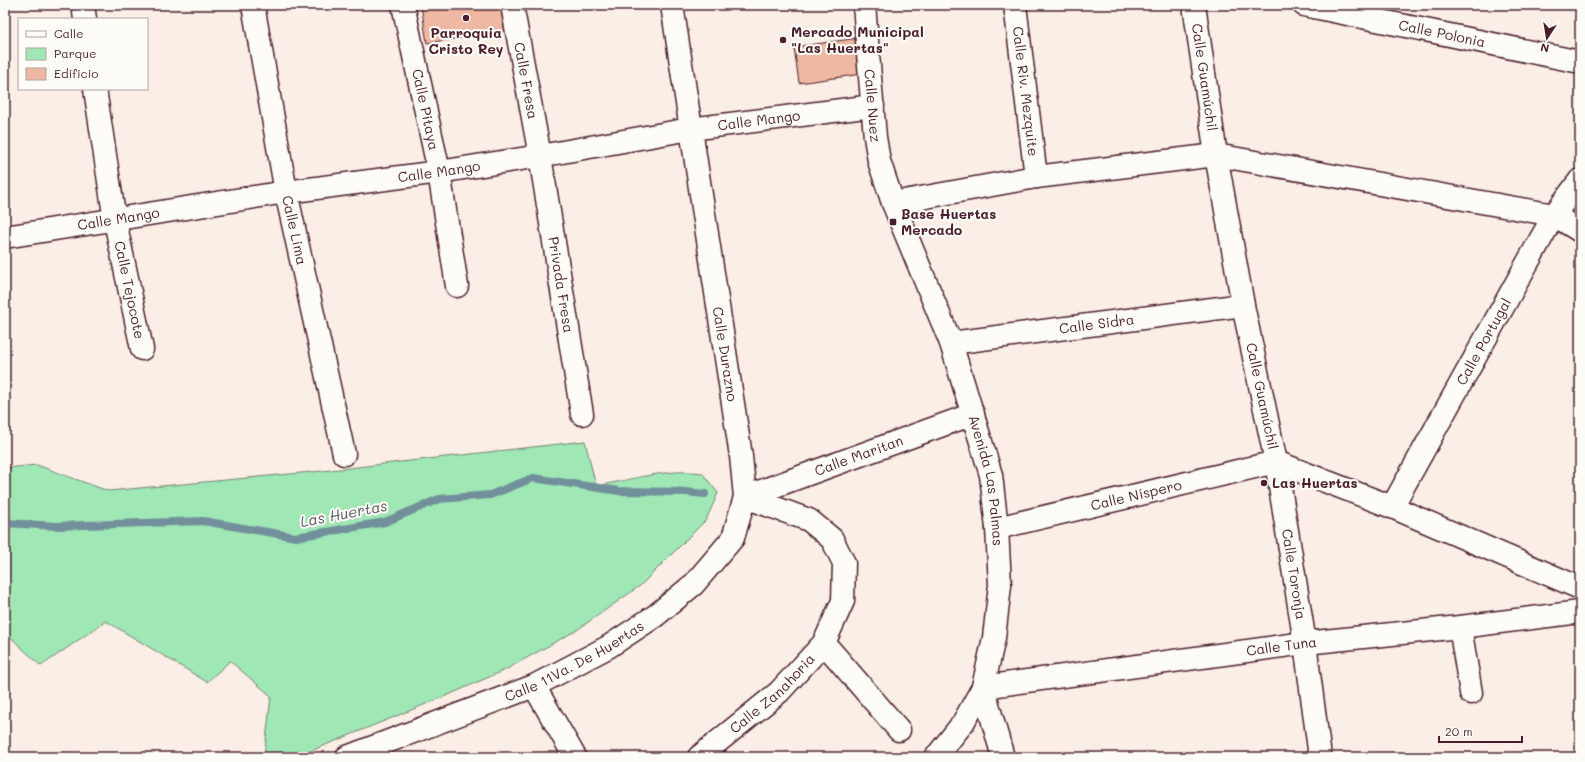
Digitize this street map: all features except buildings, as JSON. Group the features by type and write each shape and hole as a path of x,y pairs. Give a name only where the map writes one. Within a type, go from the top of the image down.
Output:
{"street":[{"path":"83,5 85,18"},
{"name":"Calle Lima","path":"253,5 286,192 344,454"},
{"name":"Calle Pitaya","path":"403,5 439,172 457,286"},
{"name":"Calle Fresa","path":"512,5 540,156"},
{"name":"Calle Durazno","path":"672,5 741,456 745,497"},
{"name":"Calle Nuez","path":"864,5 875,137 879,161 893,203"},
{"name":"Calle Riv. Mezquite","path":"1015,5 1036,177"},
{"name":"Calle Guamúchil","path":"1194,5 1216,155 1242,305 1276,462 1392,507 1580,588"},
{"name":"Calle Polonia","path":"1304,5 1580,62"},
{"name":"Calle Tejocote","path":"95,90 115,221 142,349"},
{"name":"Calle Mango","path":"5,237 115,221 286,192 439,172 540,156 690,129 873,106"},
{"path":"893,203 1036,177 1216,155 1554,215 1580,231"},
{"name":"Privada Fresa","path":"540,156 582,414"},
{"name":"Calle Portugal","path":"1392,507 1554,215 1580,180"},
{"name":"Avenida Las Palmas","path":"893,203 951,343 991,475 997,528 1000,585 994,638 983,687 963,723 936,757"},
{"name":"Calle Sidra","path":"951,343 1242,305"},
{"name":"Calle Maritan","path":"745,497 973,414"},
{"name":"Calle Níspero","path":"997,528 1276,462"},
{"name":"Calle Toronja","path":"1276,462 1306,643 1320,757"},
{"path":"745,497 809,520 832,539 844,563 843,602 824,643 899,730"},
{"name":"Calle 11Va. De Huertas","path":"347,757 534,686 608,647 655,616 694,584 733,538 745,497"},
{"name":"Calle Tuna","path":"983,687 1306,643 1460,627 1580,612"},
{"path":"1460,627 1471,693"},
{"name":"Calle Zanahoria","path":"699,757 779,692 824,643"},
{"path":"534,686 575,757"},
{"path":"983,687 1002,757"}],"green space":[{"path":"585,441 596,486 662,473 702,473 718,493 706,520 641,585 577,630 505,670 453,693 296,757 264,757 271,696 230,661 207,682 106,621 41,666 6,633 5,634 5,468 37,465 108,491 322,471"}],"waterway":[{"name":"Las Huertas","path":"5,523 57,526 203,521 296,537 385,522 439,499 490,495 533,478 619,491 686,492 705,494"}],"place":[{"name":"Parroquia Cristo Rey","path":"466,18"},
{"name":"Mercado Municipal \"Las Huertas\"","path":"783,40"},
{"name":"Base Huertas Mercado","path":"893,222"},
{"name":"Las Huertas","path":"1264,483"}]}
